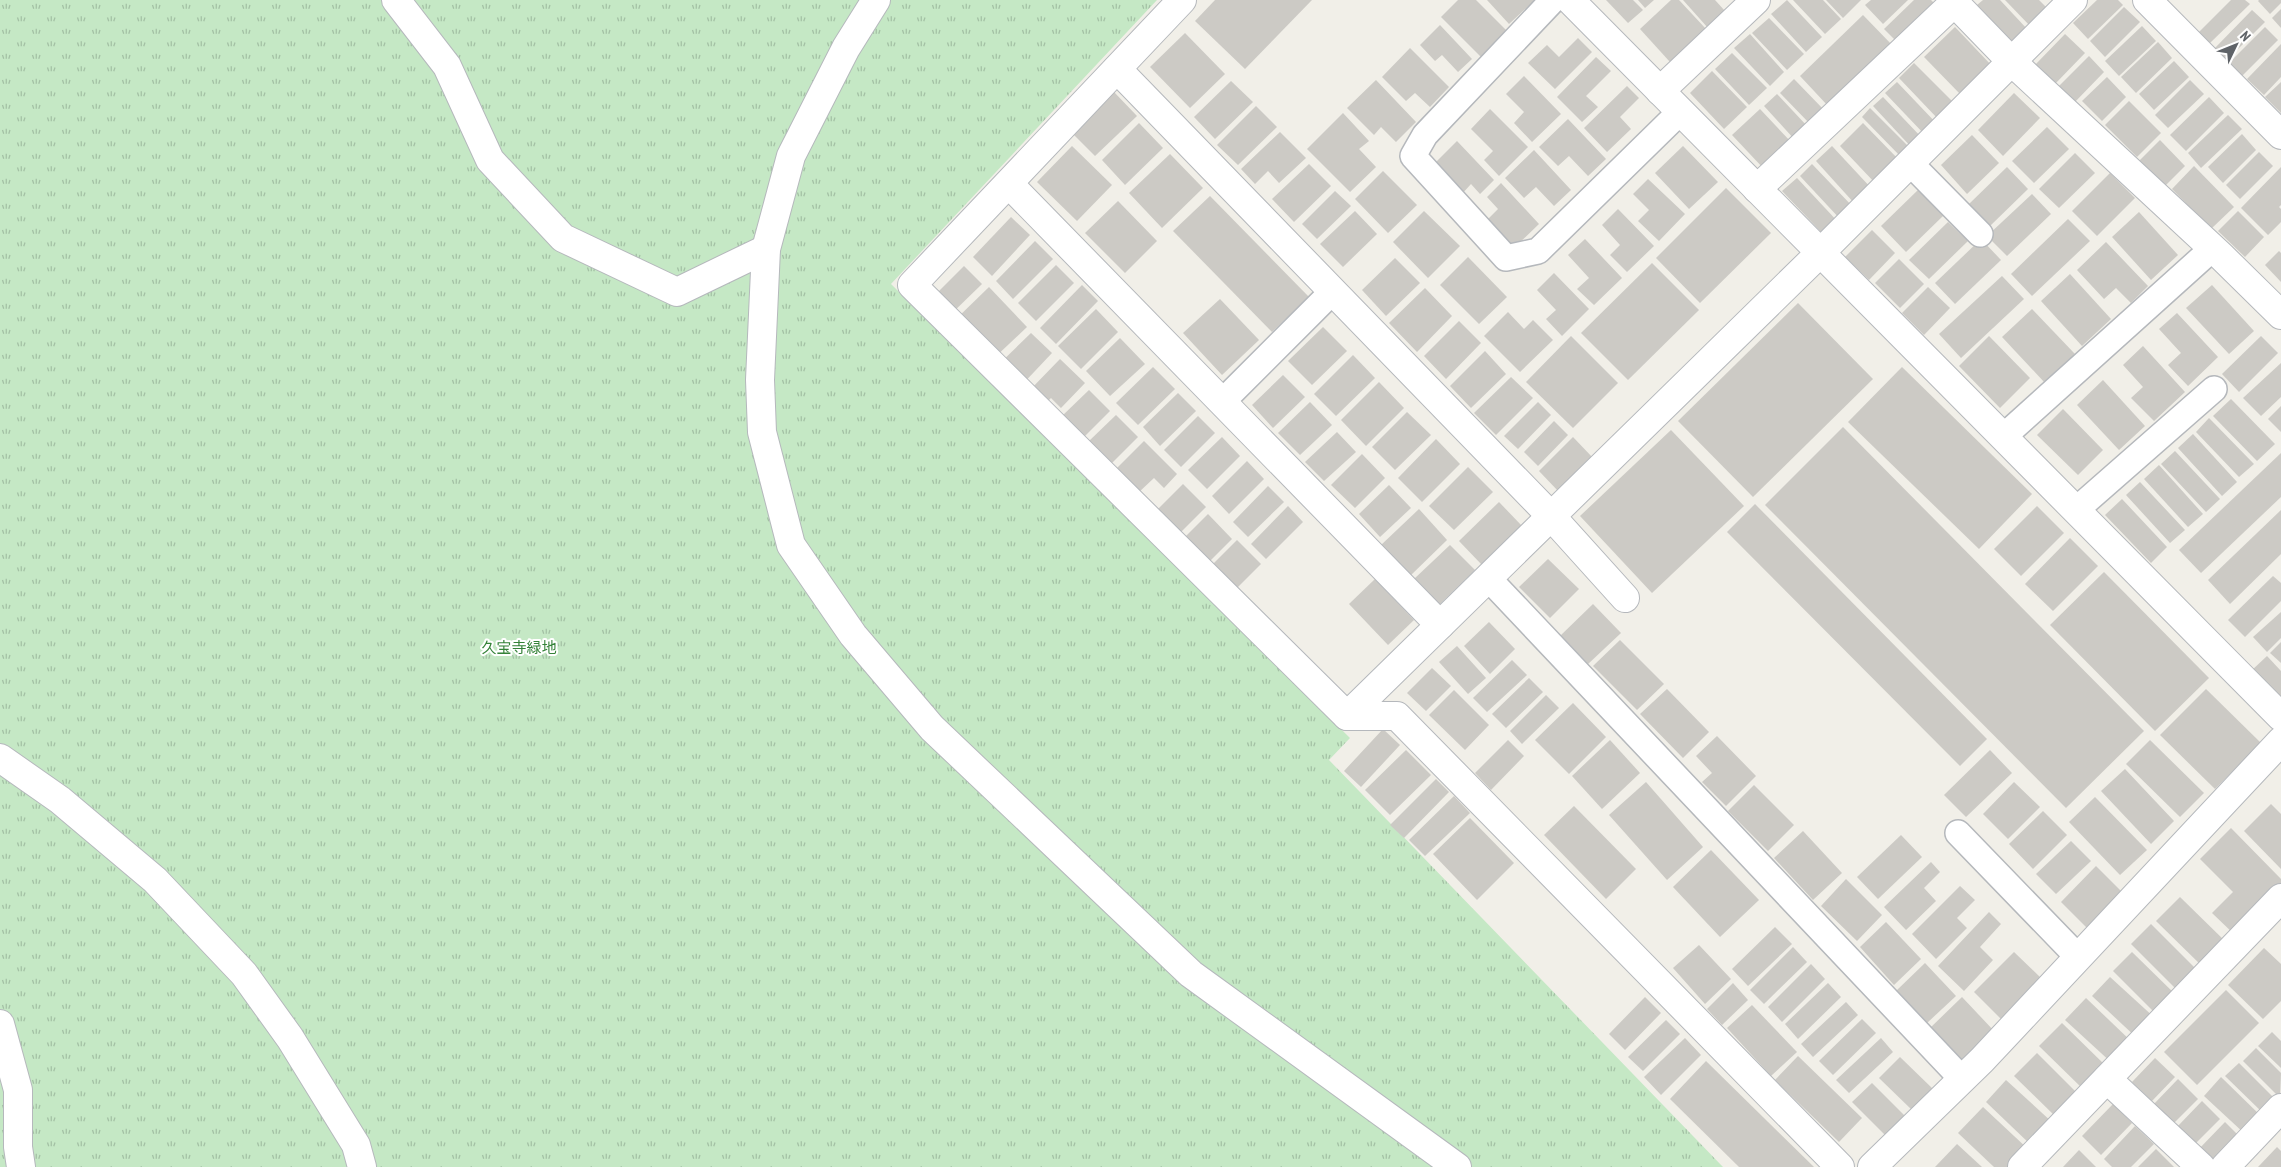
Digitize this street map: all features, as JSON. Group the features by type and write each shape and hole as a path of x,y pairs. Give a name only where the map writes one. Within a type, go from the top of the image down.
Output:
{"street":[{"path":"396,0 447,66 490,160 563,238 677,292 766,250"},
{"path":"876,0 846,48 791,156 766,250 760,380 762,432 791,545 853,635 932,728 1191,974 1457,1167"},
{"path":"1182,0 912,285 1347,716 1397,716 1840,1167"},
{"path":"1570,0 2281,716"},
{"path":"1660,91 1756,0"},
{"path":"1347,716 1820,253 2073,0"},
{"path":"2147,0 2281,135"},
{"path":"1757,189 1955,1 2011,62 2212,248 2281,315"},
{"path":"1118,69 1551,516 1625,598"},
{"path":"1009,184 1440,625"},
{"path":"1872,1167 1962,1079 2281,740"},
{"path":"0,758 60,800 155,880 244,974 290,1038 356,1145 362,1167"},
{"path":"2022,1167 2281,898"},
{"path":"0,1024 18,1090 18,1147 21,1167"},
{"path":"2107,1079 2201,1167"},
{"path":"2226,1167 2281,1108"}],"lane":[{"path":"1554,0 1425,135 1413,156 1506,258 1538,251 1680,112"},
{"path":"1910,163 1980,234"},
{"path":"2003,437 2212,248"},
{"path":"1222,402 1333,292"},
{"path":"2076,510 2214,389"},
{"path":"1488,578 1962,1079"},
{"path":"1958,833 2078,957"}],"green space":[{"name":"久宝寺緑地","path":"0,0 1157,0 891,284 1350,738 1329,760 1723,1167 0,1167"}],"building":[{"path":"1215,0 1312,0 1245,69 1195,21"},
{"path":"1458,0 1476,0 1508,32 1482,58 1441,17"},
{"path":"1487,0 1535,0 1509,24"},
{"path":"1606,0 1633,0 1643,10 1628,23"},
{"path":"1638,0 1654,0 1645,8"},
{"path":"1671,0 1679,0 1706,29 1670,62 1640,29"},
{"path":"1683,0 1715,0 1725,11 1708,28"},
{"path":"1787,0 1822,37 1806,52 1771,14"},
{"path":"1793,0 1823,0 1841,19 1825,34"},
{"path":"1826,0 1861,0 1843,18"},
{"path":"1871,0 1908,0 1883,24 1865,5"},
{"path":"1914,0 1931,0 1939,8 1901,46 1884,29"},
{"path":"1983,0 2000,0 2028,30 2013,44 1977,5"},
{"path":"2005,0 2039,0 2050,11 2032,28"},
{"path":"2097,0 2118,0 2123,5 2088,39 2073,23"},
{"path":"2231,0 2245,0 2250,4 2210,43 2199,32"},
{"path":"2259,0 2281,0 2281,3 2270,14"},
{"path":"2124,7 2140,22 2105,57 2090,41"},
{"path":"2281,9 2281,28 2272,18"},
{"path":"2252,10 2265,22 2226,61 2214,49"},
{"path":"1863,15 1893,46 1829,107 1800,76"},
{"path":"1769,18 1804,54 1787,70 1752,33"},
{"path":"1440,25 1472,59 1458,72 1442,55 1435,61 1420,45"},
{"path":"2142,26 2156,41 2119,76 2105,61"},
{"path":"1955,27 1993,67 1962,96 1924,57"},
{"path":"2265,27 2278,40 2242,76 2229,63"},
{"path":"1185,33 1225,74 1190,108 1150,67"},
{"path":"1750,34 1784,72 1770,86 1734,48"},
{"path":"2065,34 2085,53 2055,84 2035,65"},
{"path":"1578,38 1592,52 1555,89 1528,63 1547,45 1559,57"},
{"path":"2158,42 2172,58 2136,93 2121,77"},
{"path":"2281,44 2281,77 2264,95 2247,79"},
{"path":"1410,48 1449,87 1430,107 1415,93 1406,101 1382,77"},
{"path":"1732,53 1767,88 1749,105 1715,69"},
{"path":"2089,56 2104,72 2074,103 2058,87"},
{"path":"1596,57 1611,71 1586,96 1598,107 1582,122 1557,97"},
{"path":"2174,61 2189,77 2154,110 2139,94"},
{"path":"1914,63 1955,104 1939,120 1899,78"},
{"path":"1712,71 1747,107 1724,129 1690,93"},
{"path":"1524,76 1561,114 1532,142 1514,123 1524,112 1506,94"},
{"path":"2107,77 2126,97 2102,121 2082,101"},
{"path":"1794,79 1825,111 1811,125 1780,93"},
{"path":"1376,80 1416,122 1396,142 1381,127 1374,135 1347,108"},
{"path":"2190,80 2204,94 2168,128 2155,115"},
{"path":"1231,81 1253,102 1215,139 1194,117"},
{"path":"1897,82 1938,125 1926,136 1885,93"},
{"path":"2281,82 2281,113 2265,97"},
{"path":"1627,86 1639,98 1620,117 1631,129 1607,152 1584,128"},
{"path":"1114,92 1137,116 1095,156 1072,133"},
{"path":"2014,93 2040,118 2003,156 1978,130"},
{"path":"1777,94 1808,127 1795,140 1764,106"},
{"path":"1883,97 1923,139 1913,149 1873,106"},
{"path":"2209,97 2224,113 2186,151 2170,135"},
{"path":"2129,101 2161,133 2137,157 2105,125"},
{"path":"1256,106 1277,127 1238,165 1217,145"},
{"path":"1870,108 1912,150 1903,159 1862,117"},
{"path":"1490,109 1528,147 1499,176 1484,160 1493,151 1471,129"},
{"path":"1760,109 1792,143 1764,169 1732,135"},
{"path":"1343,113 1369,141 1359,149 1376,167 1350,192 1307,149"},
{"path":"2228,115 2242,129 2201,168 2188,153"},
{"path":"1568,119 1606,159 1588,176 1569,156 1558,166 1539,147"},
{"path":"1139,123 1163,148 1125,185 1102,160"},
{"path":"1863,123 1900,161 1876,184 1840,146"},
{"path":"2047,127 2069,149 2034,183 2012,161"},
{"path":"1280,132 1306,158 1279,183 1268,171 1255,184 1241,169"},
{"path":"2242,134 2256,150 2223,183 2208,167"},
{"path":"1972,135 1999,163 1967,194 1941,165"},
{"path":"2160,140 2185,166 2164,187 2139,161"},
{"path":"1457,141 1494,180 1480,194 1471,184 1461,195 1433,165"},
{"path":"1072,146 1112,185 1077,221 1037,182"},
{"path":"1683,146 1718,182 1689,209 1655,173"},
{"path":"1832,146 1872,189 1855,204 1816,161"},
{"path":"1534,150 1571,190 1554,206 1536,187 1524,198 1505,178"},
{"path":"2259,152 2273,166 2240,199 2226,185"},
{"path":"2075,153 2095,173 2059,208 2039,189"},
{"path":"1170,154 1203,188 1162,228 1129,193"},
{"path":"1309,164 1331,186 1294,222 1272,199"},
{"path":"1812,164 1854,208 1841,220 1800,176"},
{"path":"2194,166 2234,207 2211,229 2172,189"},
{"path":"2007,167 2028,189 1990,226 1969,204"},
{"path":"2281,167 2281,205 2279,207 2281,209 2281,222 2268,235 2241,208"},
{"path":"1383,171 1417,205 1388,233 1355,199"},
{"path":"2110,173 2135,198 2097,236 2072,211"},
{"path":"1797,178 1839,223 1825,236 1782,191"},
{"path":"1648,179 1685,214 1659,241 1638,221 1649,210 1633,194"},
{"path":"1501,183 1539,224 1514,248 1487,220 1498,209 1487,197"},
{"path":"1726,188 1771,233 1700,303 1656,258"},
{"path":"1919,189 1944,215 1906,252 1881,226"},
{"path":"1335,191 1351,206 1317,239 1302,224"},
{"path":"2032,194 2051,214 2007,256 1987,236"},
{"path":"1210,196 1309,297 1272,332 1173,231"},
{"path":"1118,201 1157,241 1125,273 1085,233"},
{"path":"1618,209 1654,246 1627,272 1610,255 1620,245 1602,225"},
{"path":"1355,211 1377,234 1343,267 1320,244"},
{"path":"1424,211 1460,246 1428,278 1393,242"},
{"path":"2238,211 2264,237 2245,257 2218,231"},
{"path":"2139,212 2178,255 2151,280 2112,237"},
{"path":"1011,217 1030,235 992,276 973,257"},
{"path":"2068,219 2090,241 2032,296 2011,274"},
{"path":"1948,222 1968,241 1929,279 1909,260"},
{"path":"1872,230 1895,253 1869,280 1845,257"},
{"path":"1585,239 1622,278 1594,305 1577,289 1589,278 1568,255"},
{"path":"1981,239 2001,260 1955,304 1935,283"},
{"path":"1035,241 1053,259 1013,299 996,281"},
{"path":"2106,242 2148,286 2131,303 2116,288 2104,299 2077,270"},
{"path":"2279,251 2281,253 2281,282 2265,265"},
{"path":"1468,257 1507,297 1479,324 1440,285"},
{"path":"1395,258 1420,283 1386,316 1362,290"},
{"path":"1899,259 1924,284 1900,308 1875,283"},
{"path":"1652,263 1699,310 1628,380 1581,333"},
{"path":"1056,265 1074,283 1036,321 1018,303"},
{"path":"964,266 982,284 947,318 930,300"},
{"path":"1554,273 1589,309 1562,336 1546,319 1556,310 1537,290"},
{"path":"2070,274 2111,319 2082,346 2041,301"},
{"path":"2002,276 2024,299 1961,358 1939,334"},
{"path":"1082,285 1098,301 1056,344 1040,328"},
{"path":"2212,285 2254,331 2229,354 2186,308"},
{"path":"989,287 1027,327 991,361 953,322"},
{"path":"1928,287 1950,308 1924,335 1902,313"},
{"path":"1425,288 1452,316 1417,352 1389,323"},
{"path":"1220,299 1259,340 1222,375 1183,333"},
{"path":"1798,303 1873,379 1753,497 1678,421"},
{"path":"1096,309 1118,332 1081,369 1058,346"},
{"path":"2032,309 2075,354 2045,383 2002,337"},
{"path":"1508,312 1524,329 1533,320 1553,340 1520,372 1484,336"},
{"path":"2177,313 2218,357 2188,386 2168,365 2181,353 2159,329"},
{"path":"1459,321 1481,343 1446,379 1424,356"},
{"path":"1323,327 1347,351 1312,385 1288,361"},
{"path":"1031,333 1052,353 1018,389 996,367"},
{"path":"1571,336 1618,383 1573,428 1526,382"},
{"path":"1989,336 2030,378 2000,408 1959,366"},
{"path":"2261,336 2278,353 2239,392 2222,374"},
{"path":"1120,338 1145,364 1110,396 1086,371"},
{"path":"2143,346 2185,392 2154,421 2131,398 2143,387 2123,365"},
{"path":"1485,351 1506,374 1471,408 1450,386"},
{"path":"1353,355 1375,378 1336,416 1314,394"},
{"path":"1060,359 1085,383 1061,408 1051,398 1043,406 1028,392"},
{"path":"2281,363 2281,397 2261,416 2243,398"},
{"path":"1153,367 1175,389 1138,425 1116,403"},
{"path":"1902,367 2032,494 1979,549 1848,422"},
{"path":"1283,375 1305,397 1273,428 1252,405"},
{"path":"1511,377 1533,398 1496,435 1474,413"},
{"path":"2103,380 2145,426 2119,450 2077,405"},
{"path":"1379,382 1404,408 1366,446 1341,420"},
{"path":"1089,390 1110,411 1083,438 1061,417"},
{"path":"1178,393 1196,411 1160,446 1143,427"},
{"path":"2231,399 2275,444 2257,461 2213,416"},
{"path":"1310,402 1332,425 1300,455 1278,433"},
{"path":"1538,402 1551,415 1518,449 1504,436"},
{"path":"2281,406 2281,432 2268,419"},
{"path":"2063,409 2103,450 2078,475 2037,435"},
{"path":"1407,412 1431,435 1395,470 1372,447"},
{"path":"1116,415 1138,437 1111,464 1088,442"},
{"path":"1198,416 1215,433 1181,467 1164,450"},
{"path":"2209,418 2254,464 2239,477 2196,432"},
{"path":"1554,421 1568,435 1538,466 1524,452"},
{"path":"1843,427 2144,731 2066,808 1765,505"},
{"path":"1671,430 1744,506 1652,593 1580,516"},
{"path":"1337,432 1356,452 1324,481 1305,462"},
{"path":"2193,434 2237,482 2222,496 2178,448"},
{"path":"1222,437 1240,456 1207,489 1188,470"},
{"path":"1573,437 1593,458 1559,492 1539,471"},
{"path":"1436,439 1460,464 1422,502 1398,478"},
{"path":"1144,441 1177,474 1164,488 1154,478 1138,493 1115,470"},
{"path":"2175,451 2220,499 2206,512 2161,464"},
{"path":"2281,453 2281,497 2201,573 2179,550"},
{"path":"1362,454 1385,478 1355,508 1331,485"},
{"path":"1247,461 1264,479 1229,514 1212,496"},
{"path":"2159,465 2203,514 2188,527 2144,479"},
{"path":"1468,467 1493,492 1454,530 1429,506"},
{"path":"2140,482 2185,530 2170,543 2126,495"},
{"path":"1183,484 1206,507 1181,532 1158,509"},
{"path":"1389,485 1411,508 1380,537 1359,514"},
{"path":"1268,486 1284,502 1248,537 1233,522"},
{"path":"2122,499 2167,547 2151,563 2105,515"},
{"path":"1499,502 1522,526 1482,565 1459,541"},
{"path":"1755,504 1987,739 1960,766 1727,532"},
{"path":"1288,506 1303,522 1266,559 1251,544"},
{"path":"2037,506 2064,533 2021,576 1994,549"},
{"path":"1419,509 1447,540 1409,577 1380,546"},
{"path":"2281,510 2281,554 2230,604 2208,580"},
{"path":"1208,514 1232,539 1208,563 1184,538"},
{"path":"2070,538 2098,566 2053,611 2025,584"},
{"path":"1237,540 1261,564 1234,591 1211,566"},
{"path":"1450,545 1475,570 1439,605 1414,579"},
{"path":"1548,559 1579,589 1550,618 1519,587"},
{"path":"2104,572 2209,678 2155,731 2050,625"},
{"path":"2273,576 2281,583 2281,601 2245,637 2228,620"},
{"path":"1375,579 1414,620 1388,645 1349,604"},
{"path":"1593,604 1621,633 1587,665 1560,636"},
{"path":"2281,612 2281,638 2267,652 2253,637"},
{"path":"1489,622 1515,649 1490,674 1464,646"},
{"path":"1620,640 1664,684 1637,710 1593,666"},
{"path":"2281,642 2281,663 2270,653"},
{"path":"1457,646 1486,678 1468,694 1439,662"},
{"path":"2267,656 2281,671 2281,706 2250,672"},
{"path":"1512,660 1527,675 1487,712 1473,698"},
{"path":"1432,668 1451,686 1426,711 1407,693"},
{"path":"1529,678 1543,692 1506,728 1492,714"},
{"path":"1667,689 1709,732 1683,758 1640,714"},
{"path":"2206,689 2261,743 2215,789 2160,735"},
{"path":"1454,690 1489,725 1465,750 1429,715"},
{"path":"1546,695 1559,708 1522,744 1510,731"},
{"path":"1573,703 1606,737 1569,774 1535,740"},
{"path":"1383,729 1400,745 1361,787 1344,771"},
{"path":"1717,736 1756,776 1726,806 1702,782 1712,773 1696,756"},
{"path":"1508,740 1524,756 1491,790 1475,773"},
{"path":"1610,740 1640,773 1602,809 1572,776"},
{"path":"2150,740 2204,793 2180,817 2126,764"},
{"path":"1406,750 1431,775 1390,815 1365,790"},
{"path":"1990,750 2012,773 1966,817 1944,795"},
{"path":"2125,769 2174,821 2151,844 2101,791"},
{"path":"1436,779 1449,792 1404,838 1390,825"},
{"path":"1646,782 1703,847 1667,880 1609,815"},
{"path":"2014,782 2040,807 2008,839 1983,814"},
{"path":"1754,785 1794,825 1768,851 1728,811"},
{"path":"1454,796 1470,813 1425,856 1409,840"},
{"path":"2095,797 2147,850 2120,875 2069,822"},
{"path":"2271,804 2281,814 2281,869 2244,831"},
{"path":"1574,806 1636,869 1606,899 1544,835"},
{"path":"2043,811 2067,835 2033,869 2009,844"},
{"path":"1470,818 1514,863 1477,900 1433,854"},
{"path":"2231,828 2281,879 2281,891 2236,936 2212,913 2233,892 2200,859"},
{"path":"1803,831 1842,873 1813,900 1774,858"},
{"path":"1901,835 1922,857 1878,899 1857,877"},
{"path":"2071,841 2091,861 2056,894 2036,874"},
{"path":"1711,850 1759,900 1720,937 1673,887"},
{"path":"1931,862 1940,872 1924,888 1936,901 1906,930 1884,907"},
{"path":"2096,866 2124,894 2089,930 2061,902"},
{"path":"1846,879 1882,915 1857,941 1821,906"},
{"path":"1960,886 1975,900 1957,918 1967,928 1936,959 1912,934"},
{"path":"2180,897 2228,944 2204,968 2156,921"},
{"path":"1989,912 2001,924 1980,947 1993,960 1964,991 1938,966"},
{"path":"1886,922 1921,959 1894,985 1860,947"},
{"path":"2151,924 2200,973 2180,993 2131,944"},
{"path":"1775,927 1792,944 1748,986 1732,969"},
{"path":"1699,945 1731,979 1705,1004 1673,968"},
{"path":"1793,947 1807,962 1764,1004 1750,990"},
{"path":"2264,948 2281,964 2281,1001 2263,1019 2228,985"},
{"path":"2014,952 2042,979 2001,1019 1974,992"},
{"path":"2132,952 2178,997 2159,1017 2113,971"},
{"path":"1925,963 1956,996 1927,1023 1896,991"},
{"path":"1811,964 1825,979 1782,1022 1768,1007"},
{"path":"2110,977 2156,1019 2138,1039 2092,996"},
{"path":"1733,983 1748,1000 1722,1025 1707,1009"},
{"path":"1828,983 1841,997 1798,1039 1785,1024"},
{"path":"2226,990 2259,1023 2197,1085 2164,1052"},
{"path":"1645,997 1661,1013 1625,1050 1609,1034"},
{"path":"1962,997 1995,1032 1963,1063 1929,1029"},
{"path":"2086,998 2133,1043 2113,1064 2065,1020"},
{"path":"1846,1002 1858,1015 1813,1057 1801,1044"},
{"path":"1752,1005 1797,1052 1771,1076 1727,1028"},
{"path":"1862,1019 1876,1033 1833,1075 1819,1061"},
{"path":"1666,1020 1680,1034 1643,1071 1628,1057"},
{"path":"2062,1023 2107,1067 2084,1090 2039,1046"},
{"path":"2272,1032 2281,1041 2281,1068 2258,1046"},
{"path":"1685,1038 1701,1055 1661,1095 1644,1077"},
{"path":"1881,1038 1893,1052 1849,1093 1836,1080"},
{"path":"2256,1048 2281,1073 2280,1098 2243,1061"},
{"path":"2037,1053 2080,1096 2058,1119 2014,1076"},
{"path":"1798,1056 1862,1118 1839,1142 1775,1080"},
{"path":"1900,1057 1934,1090 1913,1111 1879,1078"},
{"path":"2155,1058 2175,1077 2152,1101 2132,1082"},
{"path":"1706,1061 1814,1167 1739,1167 1670,1099"},
{"path":"2239,1063 2277,1101 2264,1114 2225,1076"},
{"path":"2221,1077 2262,1117 2245,1134 2204,1096"},
{"path":"2178,1079 2198,1099 2172,1125 2153,1105"},
{"path":"2006,1080 2053,1123 2032,1146 1986,1102"},
{"path":"1872,1083 1906,1117 1886,1136 1852,1102"},
{"path":"2202,1101 2220,1119 2194,1145 2177,1127"},
{"path":"2113,1104 2132,1123 2101,1155 2082,1136"},
{"path":"1983,1107 2029,1150 2013,1167 1994,1167 1958,1133"},
{"path":"2225,1122 2243,1140 2213,1167 2197,1151"},
{"path":"2135,1126 2154,1144 2131,1167 2112,1167 2104,1159"},
{"path":"1957,1144 1982,1167 1935,1167"},
{"path":"2277,1147 2281,1151 2281,1167 2258,1167"},
{"path":"2156,1149 2174,1167 2138,1167"},
{"path":"2079,1150 2096,1167 2063,1167"}]}
